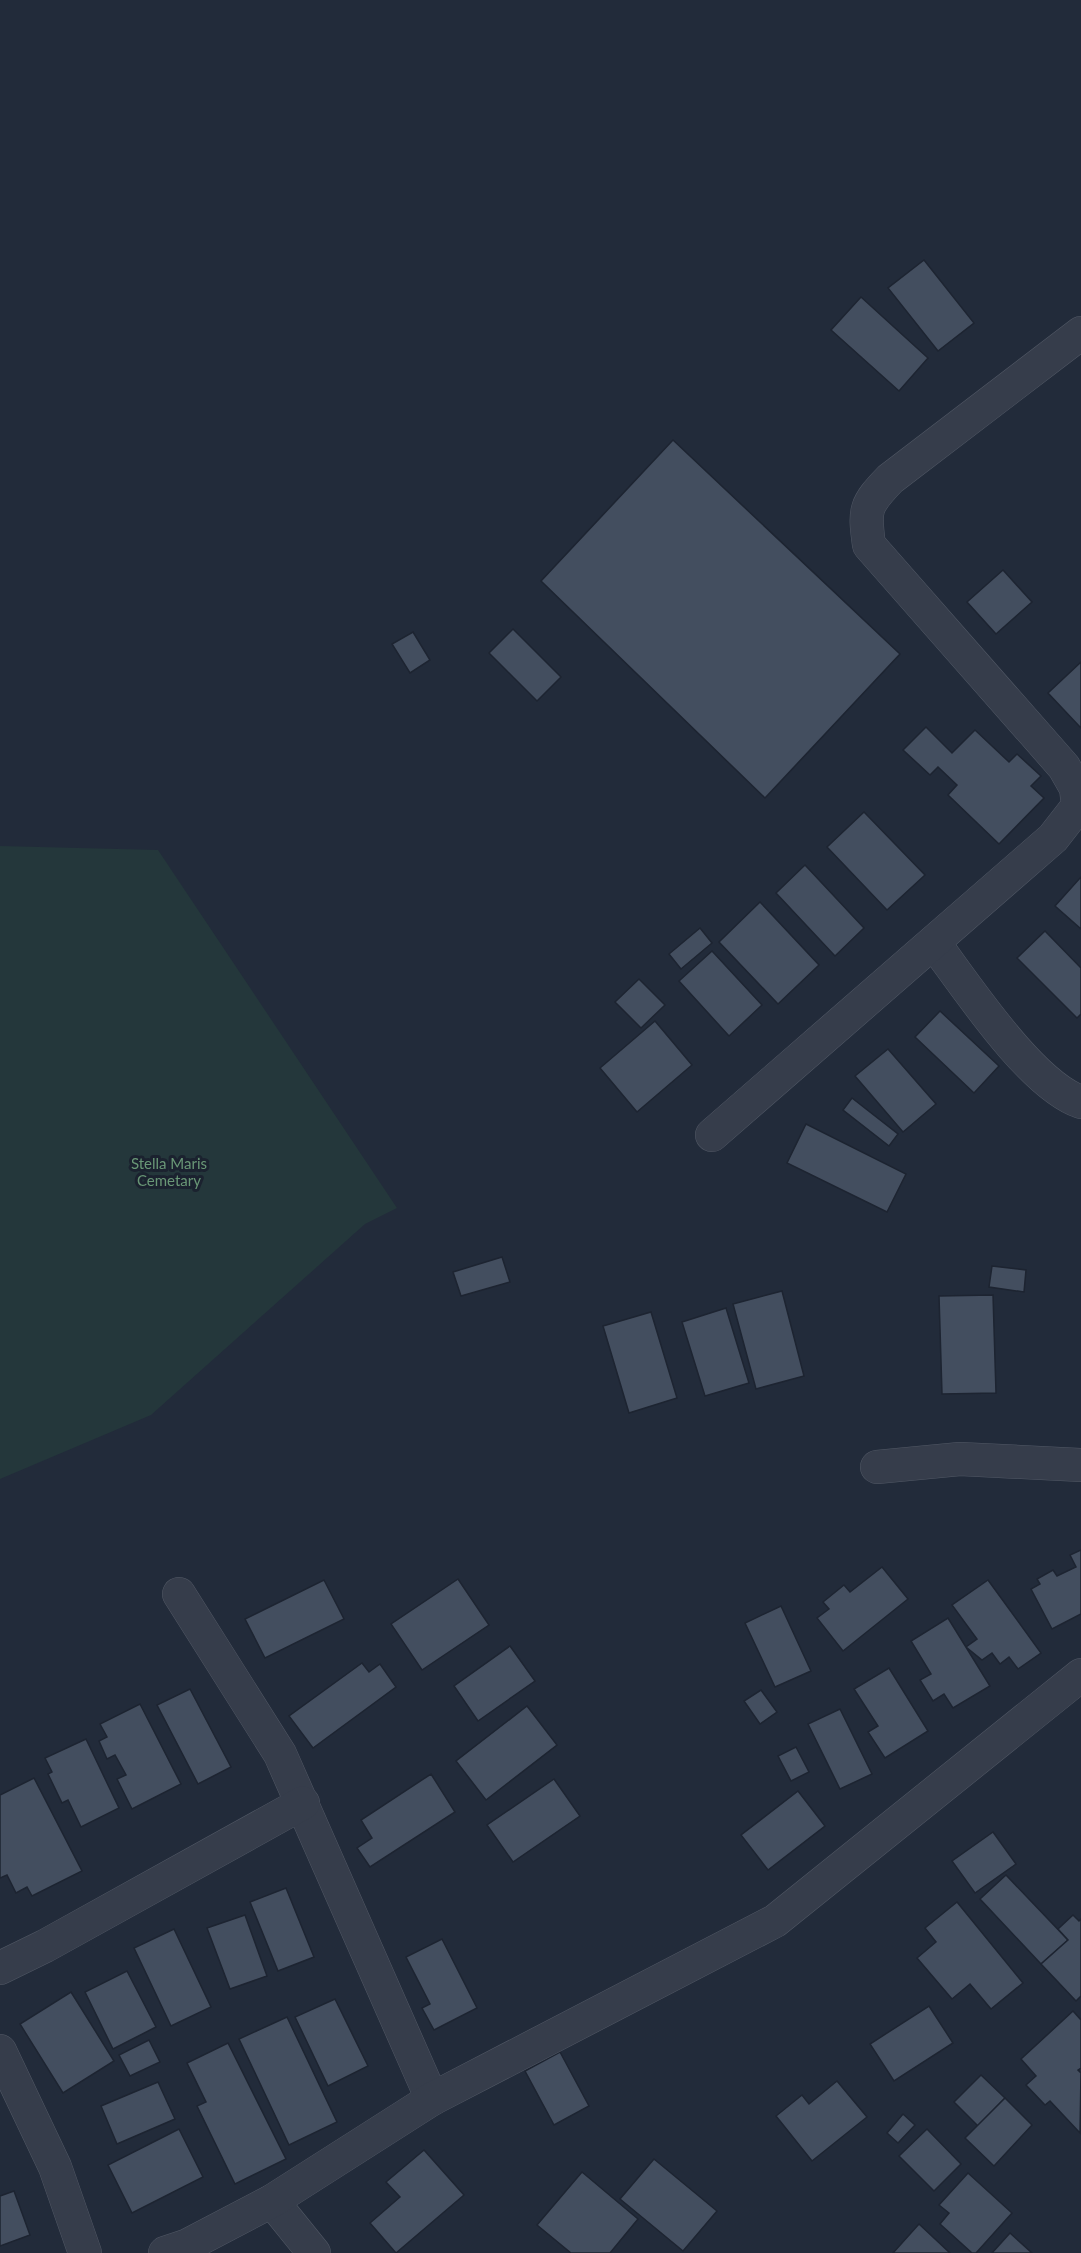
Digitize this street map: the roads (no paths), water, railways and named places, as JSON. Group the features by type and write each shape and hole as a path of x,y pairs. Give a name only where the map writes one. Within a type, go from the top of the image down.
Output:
{"street":[{"path":"712,1136 1053,838 1078,806 1076,788 1064,767 869,545 865,516 873,497 890,479 1081,333"},
{"path":"934,942 978,1002 1038,1075 1064,1096 1081,1102"},
{"path":"877,1467 960,1459 1081,1465"},
{"path":"179,1594 280,1754 432,2099"},
{"path":"165,2253 186,2246 273,2201 432,2099 775,1921 1081,1675"},
{"path":"0,1968 55,1941 303,1803"},
{"path":"0,2051 55,2167 85,2253"},
{"path":"273,2201 314,2253"}],"park label":[{"name":"Stella Maris Cemetary","path":"169,1172"}]}
